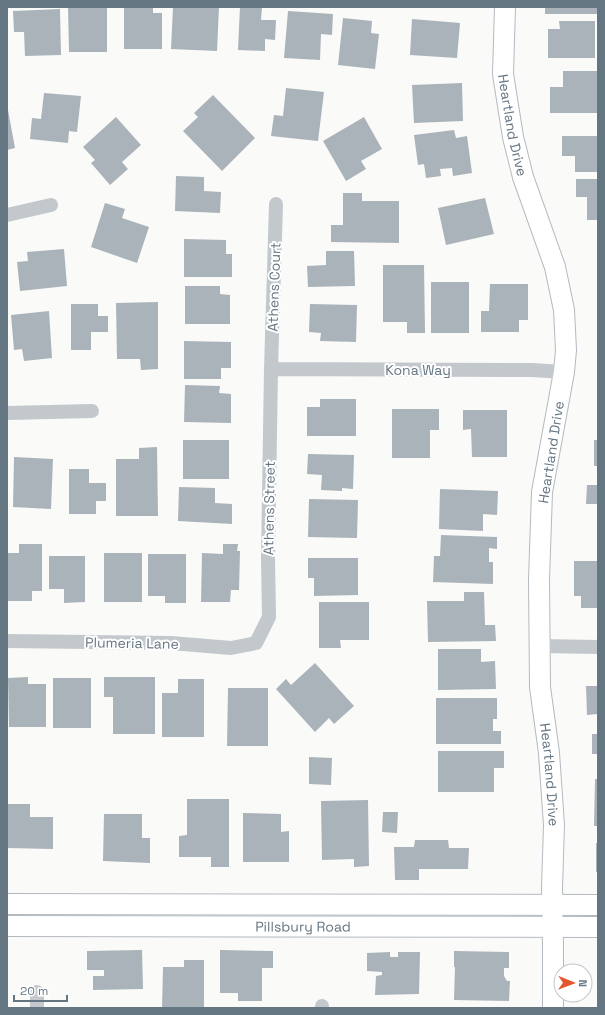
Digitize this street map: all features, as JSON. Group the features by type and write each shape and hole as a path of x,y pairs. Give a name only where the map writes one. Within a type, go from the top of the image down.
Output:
{"street":[{"name":"Heartland Drive","path":"505,7 503,74 513,137 523,177 555,267 564,310 566,350 564,372 542,492 539,580 540,687 549,753 554,825 552,905 553,1008"},
{"name":"Athens Court","path":"271,370 276,204"},
{"path":"7,215 51,205"},
{"name":"Kona Way","path":"271,370 532,370 564,372"},
{"name":"Athens Street","path":"256,643 269,617 268,558 271,370"},
{"path":"7,413 92,411"},
{"name":"Plumeria Lane","path":"7,641 171,643 230,648 256,643"},
{"path":"540,646 598,647"},
{"name":"Pillsbury Road","path":"7,904 598,906"},
{"name":"Pillsbury Road","path":"7,926 598,927"},
{"path":"37,992 37,1008"}],"building":[{"path":"68,7 107,7 107,52 69,52"},
{"path":"124,7 153,7 153,13 162,13 162,49 124,49"},
{"path":"173,7 219,7 217,51 171,49"},
{"path":"240,7 262,7 261,20 276,20 275,40 265,39 265,51 238,50"},
{"path":"545,7 598,7 598,14 545,14"},
{"path":"60,9 61,55 25,56 24,32 14,32 13,11"},
{"path":"288,11 333,14 332,35 321,34 320,60 284,58"},
{"path":"343,18 372,21 371,33 379,34 375,69 338,65"},
{"path":"412,19 460,23 457,58 410,55"},
{"path":"559,21 595,21 595,58 548,58 548,29 560,29"},
{"path":"563,71 598,71 598,113 550,113 550,87 563,87"},
{"path":"462,83 463,121 414,123 412,85"},
{"path":"286,88 324,92 318,141 271,136 274,115 283,116"},
{"path":"44,93 81,96 77,132 69,131 68,143 30,139 32,118 41,119"},
{"path":"213,95 255,138 222,171 183,131 198,117 194,113"},
{"path":"8,110 15,148 7,150 7,111"},
{"path":"116,117 141,145 122,162 128,169 110,185 91,163 95,160 83,147"},
{"path":"364,117 382,149 361,161 366,169 346,181 323,141"},
{"path":"454,130 456,138 467,136 472,173 453,176 452,168 440,169 441,176 426,178 424,164 418,165 414,135"},
{"path":"562,136 598,136 598,172 575,172 575,156 562,156"},
{"path":"176,176 204,177 204,191 221,192 220,213 175,211"},
{"path":"576,179 598,179 598,220 587,220 587,197 576,197"},
{"path":"343,193 362,193 362,201 399,201 399,243 331,242 331,225 343,225"},
{"path":"485,198 494,234 446,245 438,208"},
{"path":"105,203 125,209 122,218 149,227 137,263 91,247"},
{"path":"184,239 226,240 226,254 232,254 232,277 184,277"},
{"path":"64,249 67,286 20,291 17,262 28,261 27,252"},
{"path":"326,251 354,251 355,286 308,287 307,266 326,265"},
{"path":"383,265 424,265 425,333 407,333 407,322 383,322"},
{"path":"431,282 469,282 469,333 431,333"},
{"path":"490,284 528,284 528,320 519,320 519,332 481,332 481,311 489,311"},
{"path":"185,286 220,286 220,294 230,295 230,324 185,324"},
{"path":"158,302 158,369 141,370 140,359 117,359 116,303"},
{"path":"71,304 98,304 98,316 108,316 108,332 91,332 91,350 71,350"},
{"path":"310,304 357,305 356,342 320,341 321,333 309,332"},
{"path":"49,311 52,358 24,361 22,349 14,350 11,315"},
{"path":"184,341 231,342 231,368 221,368 221,379 184,379"},
{"path":"185,385 220,386 219,393 231,394 231,423 184,422"},
{"path":"320,399 356,399 356,436 307,436 307,407 320,407"},
{"path":"392,409 439,409 439,430 430,430 430,458 392,458"},
{"path":"463,410 507,410 507,457 472,457 471,429 463,430"},
{"path":"183,440 229,440 229,479 183,479"},
{"path":"594,440 598,440 598,466 594,466"},
{"path":"157,447 158,516 116,516 116,459 139,459 139,448"},
{"path":"308,454 354,455 353,489 342,488 342,491 321,490 322,475 307,474"},
{"path":"14,457 53,459 51,509 13,507"},
{"path":"69,469 89,469 89,483 106,483 106,501 96,501 96,514 69,514"},
{"path":"587,485 598,485 598,504 586,504"},
{"path":"179,487 215,488 215,503 232,504 232,524 178,521"},
{"path":"440,489 498,491 497,515 483,514 483,531 439,529"},
{"path":"309,499 358,500 357,538 308,537"},
{"path":"441,535 497,537 497,549 489,548 489,562 493,562 493,584 433,582 434,556 440,556"},
{"path":"19,544 42,544 42,591 32,591 32,601 7,601 7,553 19,553"},
{"path":"223,544 238,544 237,551 240,551 239,590 231,590 230,602 201,602 202,553 223,554"},
{"path":"104,553 142,553 142,602 104,602"},
{"path":"148,554 186,554 186,603 165,603 165,596 148,596"},
{"path":"49,556 85,556 85,602 64,603 64,589 49,589"},
{"path":"308,558 358,558 358,595 314,596 314,578 308,578"},
{"path":"574,561 598,561 598,608 581,608 581,596 574,596"},
{"path":"464,592 484,592 485,625 495,625 496,641 428,642 427,601 464,601"},
{"path":"319,602 369,602 369,640 340,640 341,648 319,648"},
{"path":"438,649 481,649 481,662 495,661 496,689 438,690"},
{"path":"315,663 354,706 334,724 329,718 315,732 276,689 286,679 291,685"},
{"path":"28,677 28,684 46,684 46,727 9,727 8,678"},
{"path":"104,677 155,677 155,734 113,734 113,697 104,697"},
{"path":"53,678 91,678 91,728 53,728"},
{"path":"178,679 204,679 204,737 162,737 162,693 178,693"},
{"path":"586,686 598,686 598,714 587,715"},
{"path":"228,688 268,688 268,746 227,746"},
{"path":"436,698 497,698 497,719 493,719 493,731 501,731 501,744 436,744"},
{"path":"592,734 598,734 598,754 592,754"},
{"path":"438,751 504,751 504,768 494,768 494,792 438,792"},
{"path":"309,757 332,758 331,785 309,784"},
{"path":"595,779 598,779 598,826 594,826"},
{"path":"187,799 229,799 229,867 211,867 211,857 179,857 179,836 187,835"},
{"path":"368,800 369,866 354,867 354,859 322,860 321,801"},
{"path":"7,804 30,804 30,817 53,817 53,849 7,848"},
{"path":"383,812 398,812 397,833 382,832"},
{"path":"243,813 281,814 281,832 289,831 289,862 243,862"},
{"path":"104,814 142,814 142,838 150,838 150,863 103,861"},
{"path":"415,840 448,840 449,848 469,848 468,869 419,869 419,880 395,880 394,847 414,847"},
{"path":"596,843 598,843 598,872 596,872"},
{"path":"142,950 143,989 93,990 93,976 104,976 104,970 87,970 87,951"},
{"path":"220,950 273,951 273,968 262,968 262,1001 238,1001 238,993 220,993"},
{"path":"454,951 509,952 509,968 504,968 504,976 507,981 510,981 509,1001 454,1000"},
{"path":"390,952 390,957 398,957 398,952 420,952 419,994 375,995 376,976 382,975 382,972 367,971 367,953"},
{"path":"184,960 204,960 204,1008 162,1008 163,967 184,967"}]}
